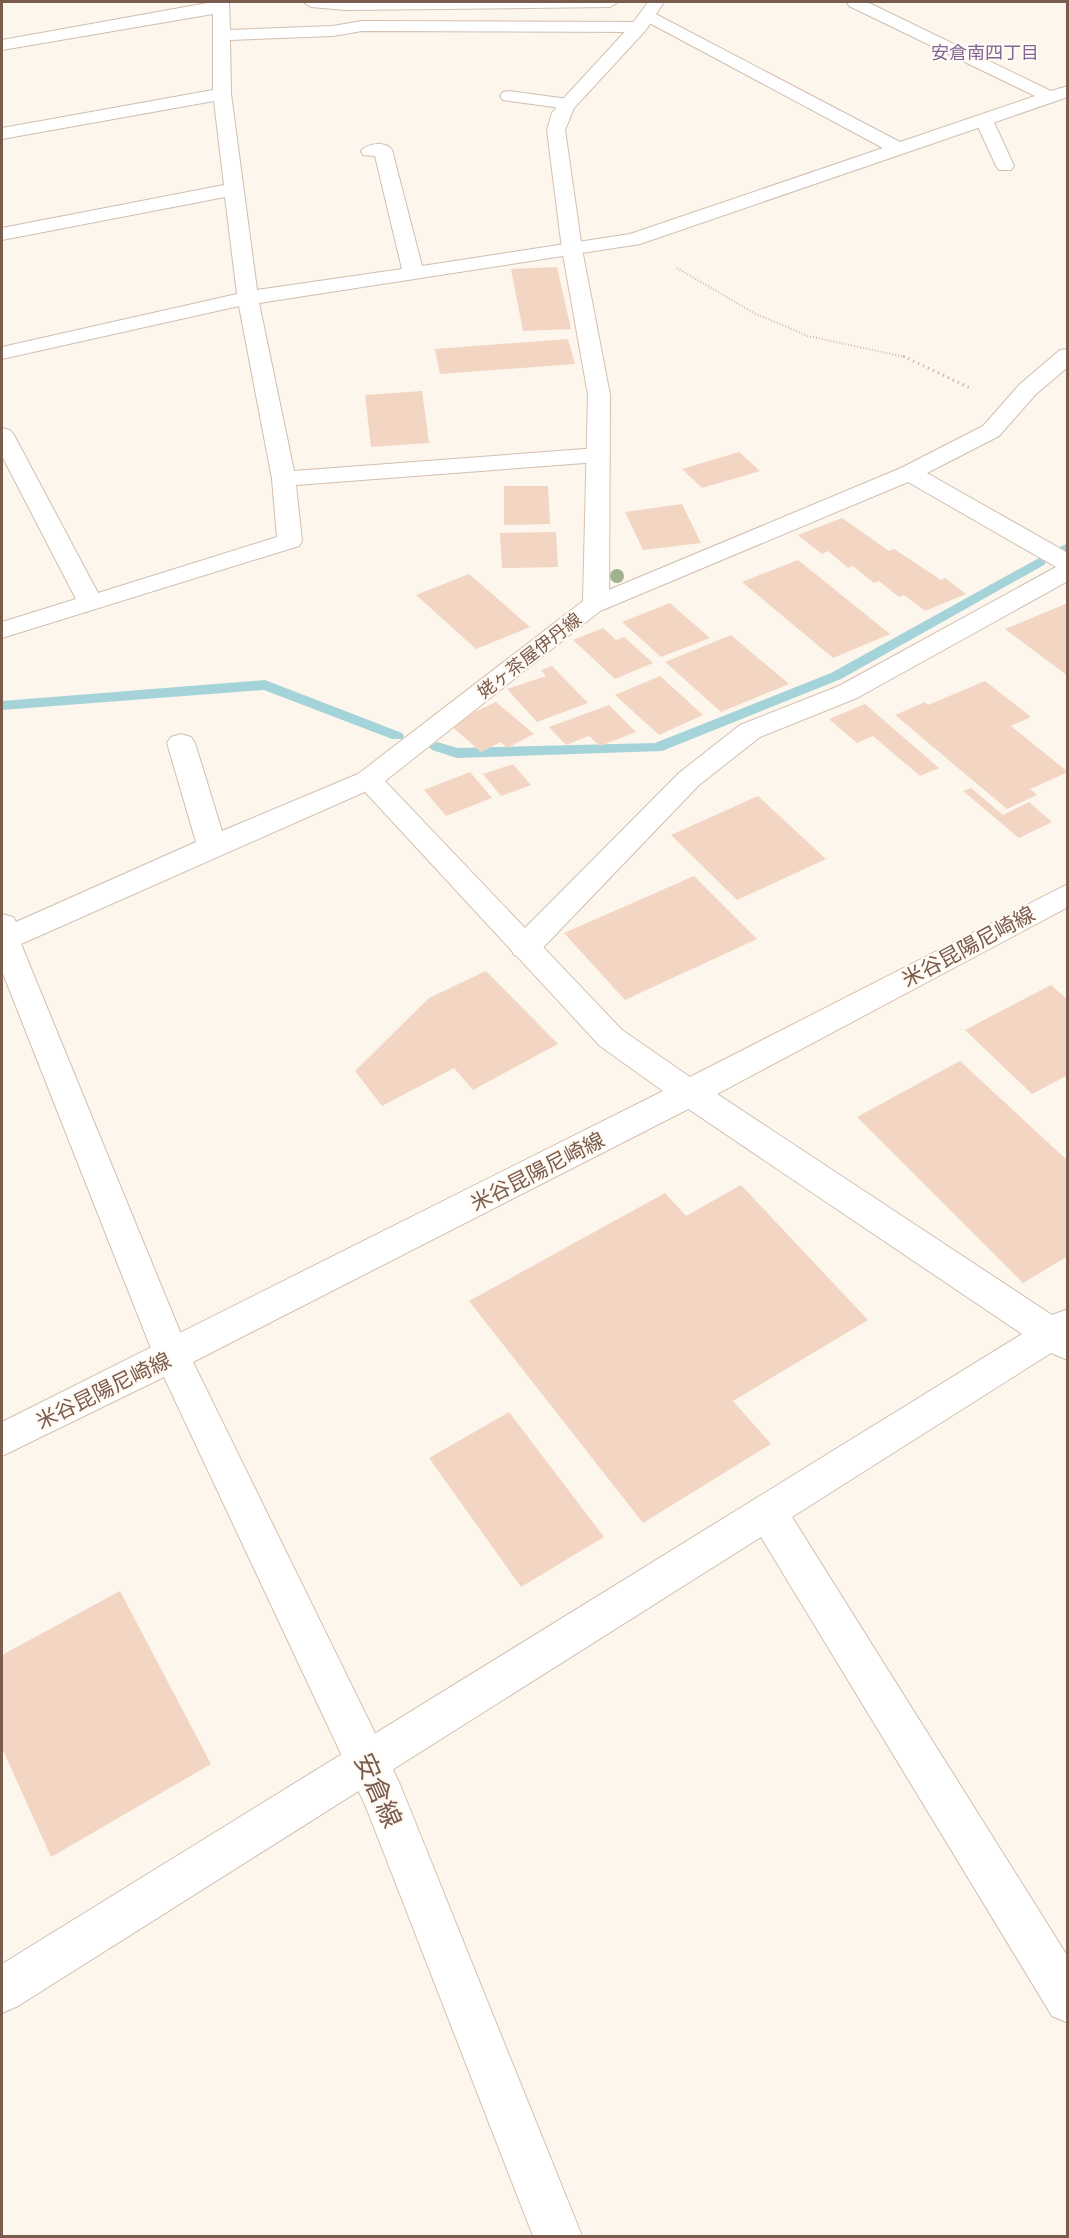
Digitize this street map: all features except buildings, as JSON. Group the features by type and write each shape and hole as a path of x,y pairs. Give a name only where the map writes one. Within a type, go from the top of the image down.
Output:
{"street":[{"path":"311,2 346,5 610,2"},
{"path":"855,2 1059,94"},
{"path":"2,45 221,4 222,94 248,298 284,479 290,541 2,630"},
{"path":"223,35 333,31 362,26 648,14 899,149"},
{"name":"姥ヶ茶屋伊丹線","path":"3,932 368,780 596,604 599,395 572,249 556,130 561,112 648,14"},
{"path":"2,134 222,94"},
{"path":"2,353 248,298 633,240 1059,94"},
{"path":"382,150 413,273"},
{"path":"2,234 234,189"},
{"path":"596,604 909,473 991,431 1028,388 1068,355"},
{"path":"2,435 91,603"},
{"path":"284,479 598,455"},
{"path":"909,473 1068,564"},
{"path":"525,947 689,779 750,730 848,692 1068,571"},
{"path":"182,743 212,846"},
{"path":"2,1990 767,1512 1062,1334 690,1093 611,1038 368,780"},
{"name":"米谷昆陽尼崎線","path":"2,1440 690,1093 1068,894"},
{"name":"安倉線","path":"3,932 172,1356 384,1797 557,2236"},
{"path":"767,1512 1068,2000"}],"lane":[{"path":"509,96 568,104"},
{"path":"984,120 1005,166"}],"path":[{"path":"618,242 632,254 662,261 717,289 754,313 808,336 899,354 930,371 1012,406"}],"waterway":[{"path":"1061,550 1068,547"},
{"path":"437,747 457,753 657,748 836,676 1039,562"},
{"path":"2,706 265,685 397,736"}],"district":[{"name":"安倉南四丁目","path":"985,52"}]}
